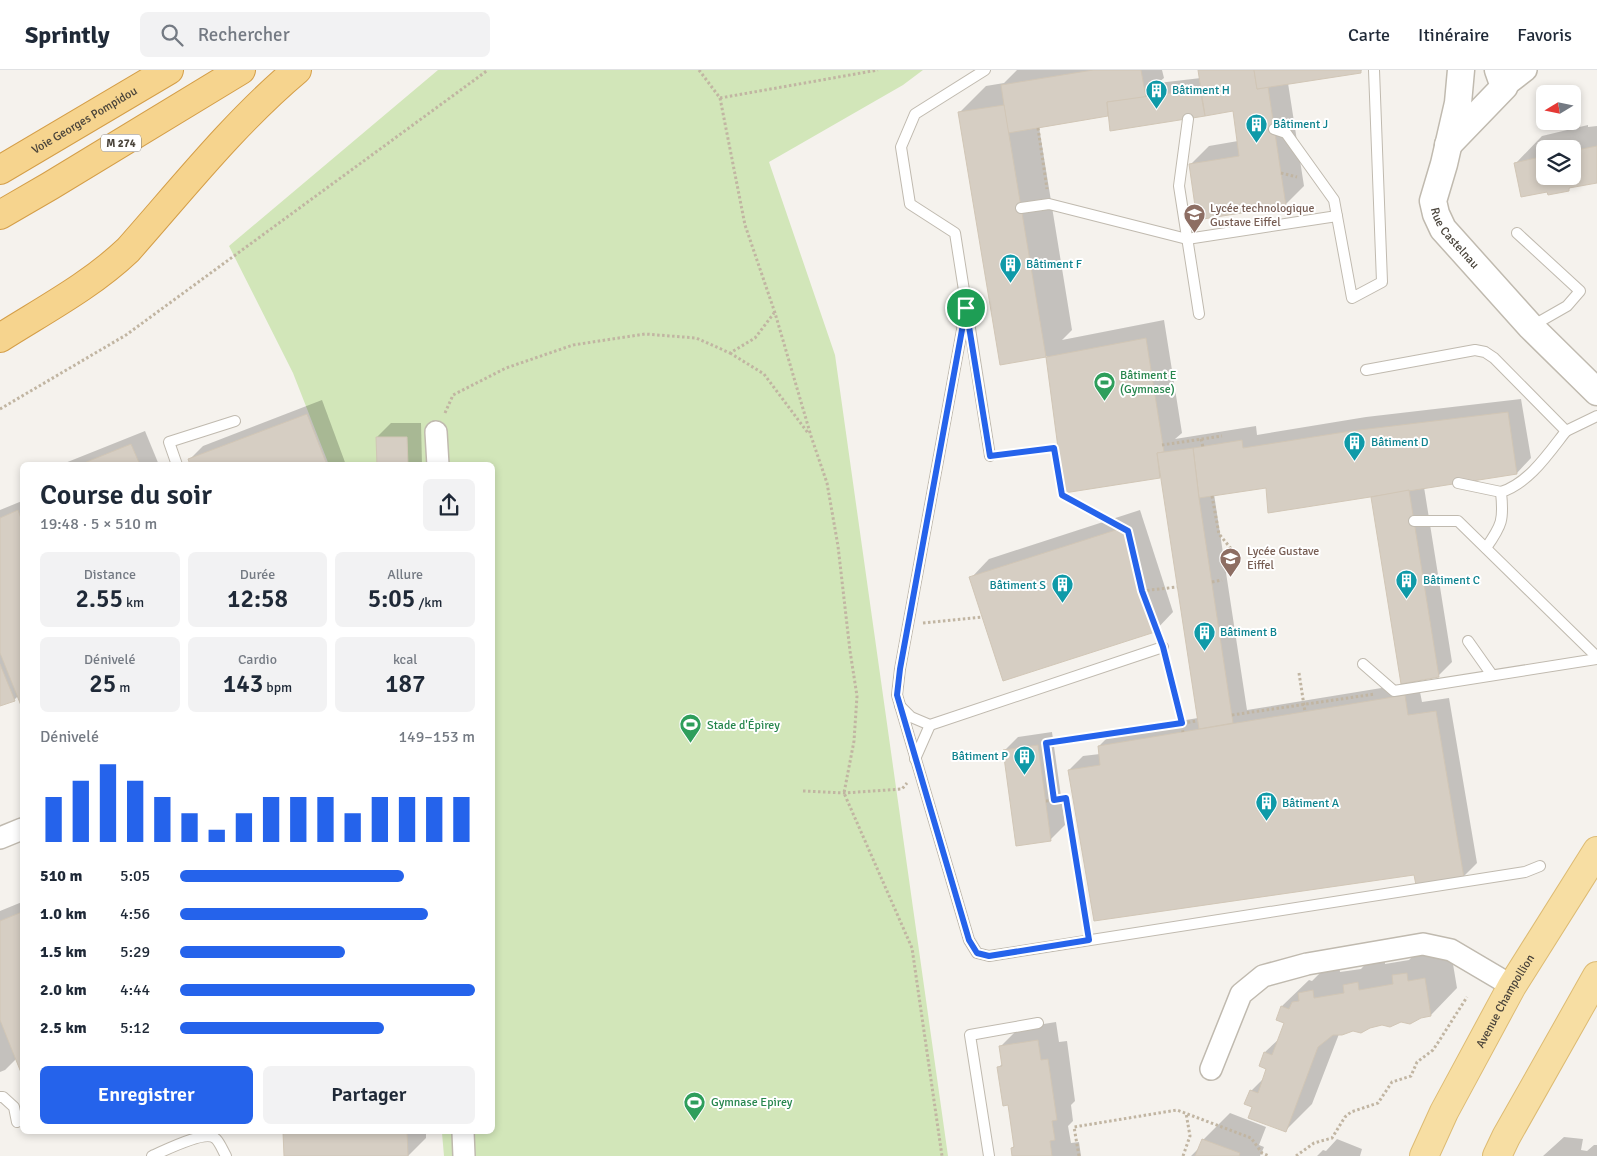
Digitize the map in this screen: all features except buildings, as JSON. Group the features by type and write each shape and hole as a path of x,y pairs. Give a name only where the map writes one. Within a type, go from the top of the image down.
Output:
{"highway":[{"name":"Voie Georges Pompidou","path":"0,170 168,70"},
{"name":"M 274","path":"0,215 242,70"},
{"path":"0,338 114,264 239,124 267,95 296,70"}],"main road":[{"name":"Avenue Champollion","path":"1424,1156 1444,1112 1512,986 1597,851"},
{"path":"1497,1156 1597,976"}],"street":[{"name":"Rue Castelnau","path":"1461,70 1458,103 1444,164 1433,201 1436,214 1443,229 1531,327 1597,392"},
{"path":"1448,144 1501,79 1526,70"},
{"path":"436,432 438,462"},
{"path":"0,838 20,830"},
{"path":"1211,1069 1241,994 1263,976 1306,964 1423,944 1451,950 1512,986"},
{"path":"463,1134 464,1156"}],"lane":[{"path":"985,70 915,114 901,146 910,204 955,233 990,456"},
{"path":"1274,129 1286,133 1334,200 1352,298 1382,282 1374,70"},
{"path":"1188,119 1179,186 1198,314"},
{"path":"1021,208 1049,204 1187,239 1337,216"},
{"path":"1517,233 1580,291 1567,306 1531,327"},
{"path":"966,308 908,624 897,695 969,940 977,953 989,956 1525,872 1540,866"},
{"path":"1366,370 1475,350 1485,352 1494,358 1566,431"},
{"path":"1458,483 1501,492 1513,488 1536,469 1566,431 1597,416"},
{"path":"176,462 169,442 235,421"},
{"path":"1486,548 1499,528 1501,521 1503,513 1501,492"},
{"path":"1414,521 1458,521 1597,658"},
{"path":"1468,641 1492,675"},
{"path":"899,705 911,717 930,725 1163,647"},
{"path":"1363,664 1394,691 1597,658"},
{"path":"915,760 930,725"},
{"path":"989,1156 970,1035 1038,1023"},
{"path":"0,1098 3,1098 14,1107 17,1122"},
{"path":"152,1156 208,1135 216,1138 226,1156"}],"path":[{"path":"0,409 126,335 488,70"},
{"path":"699,70 720,98 745,224 775,313 811,436 827,482 838,546 857,696 854,741 844,793 912,948 942,1156"},
{"path":"720,98 878,70"},
{"path":"1038,128 1049,204"},
{"path":"730,352 755,338 775,313"},
{"path":"436,432 453,395 506,368 573,345 645,334 696,338 730,352 764,374 811,436"},
{"path":"1162,445 1222,436"},
{"path":"1201,439 1203,447"},
{"path":"990,456 1054,448 1062,495 1128,531 1142,591 1163,647 1183,732"},
{"path":"1212,496 1219,534 1233,551"},
{"path":"1212,582 1222,580"},
{"path":"1142,591 1177,587"},
{"path":"908,624 982,617"},
{"path":"1299,673 1305,712"},
{"path":"1232,715 1394,691"},
{"path":"1054,800 1046,743 1197,721"},
{"path":"803,791 844,793 902,789 910,780 915,760"},
{"path":"1046,801 1066,798 1089,940"},
{"path":"1296,1156 1314,1143 1332,1138 1345,1117 1351,1112 1378,1103 1392,1082 1410,1076 1417,1062 1440,1042 1467,997"},
{"path":"1079,1156 1074,1127 1177,1110 1251,1138 1262,1153 1269,1156"},
{"path":"1183,1156 1190,1136 1186,1113"}],"green space":[{"name":"Stade d'Épirey","path":"438,70 923,70 903,85 769,162 835,355 948,1156 444,1156 442,1134 495,1134 495,462 328,462 293,373 229,246"}],"place":[{"name":"Bâtiment H","path":"1156,109"},
{"name":"Bâtiment J","path":"1257,143"},
{"name":"Lycée technologique Gustave Eiffel","path":"1194,234"},
{"name":"Bâtiment F","path":"1010,283"},
{"name":"Bâtiment E (Gymnase)","path":"1104,401"},
{"name":"Bâtiment D","path":"1355,461"},
{"name":"Lycée Gustave Eiffel","path":"1231,577"},
{"name":"Bâtiment C","path":"1407,599"},
{"name":"Bâtiment S","path":"1062,604"},
{"name":"Bâtiment B","path":"1204,651"},
{"name":"Stade d'Épirey","path":"691,744"},
{"name":"Bâtiment P","path":"1024,775"},
{"name":"Bâtiment A","path":"1266,822"},
{"name":"Gymnase Epirey","path":"695,1121"}],"route":[{"path":"966,308 990,456 1054,448 1062,495 1128,531 1142,591 1163,647 1182,723 1046,743 1054,800 1066,798 1089,940 989,956 977,953 969,940 897,695 900,669 966,308"}]}
